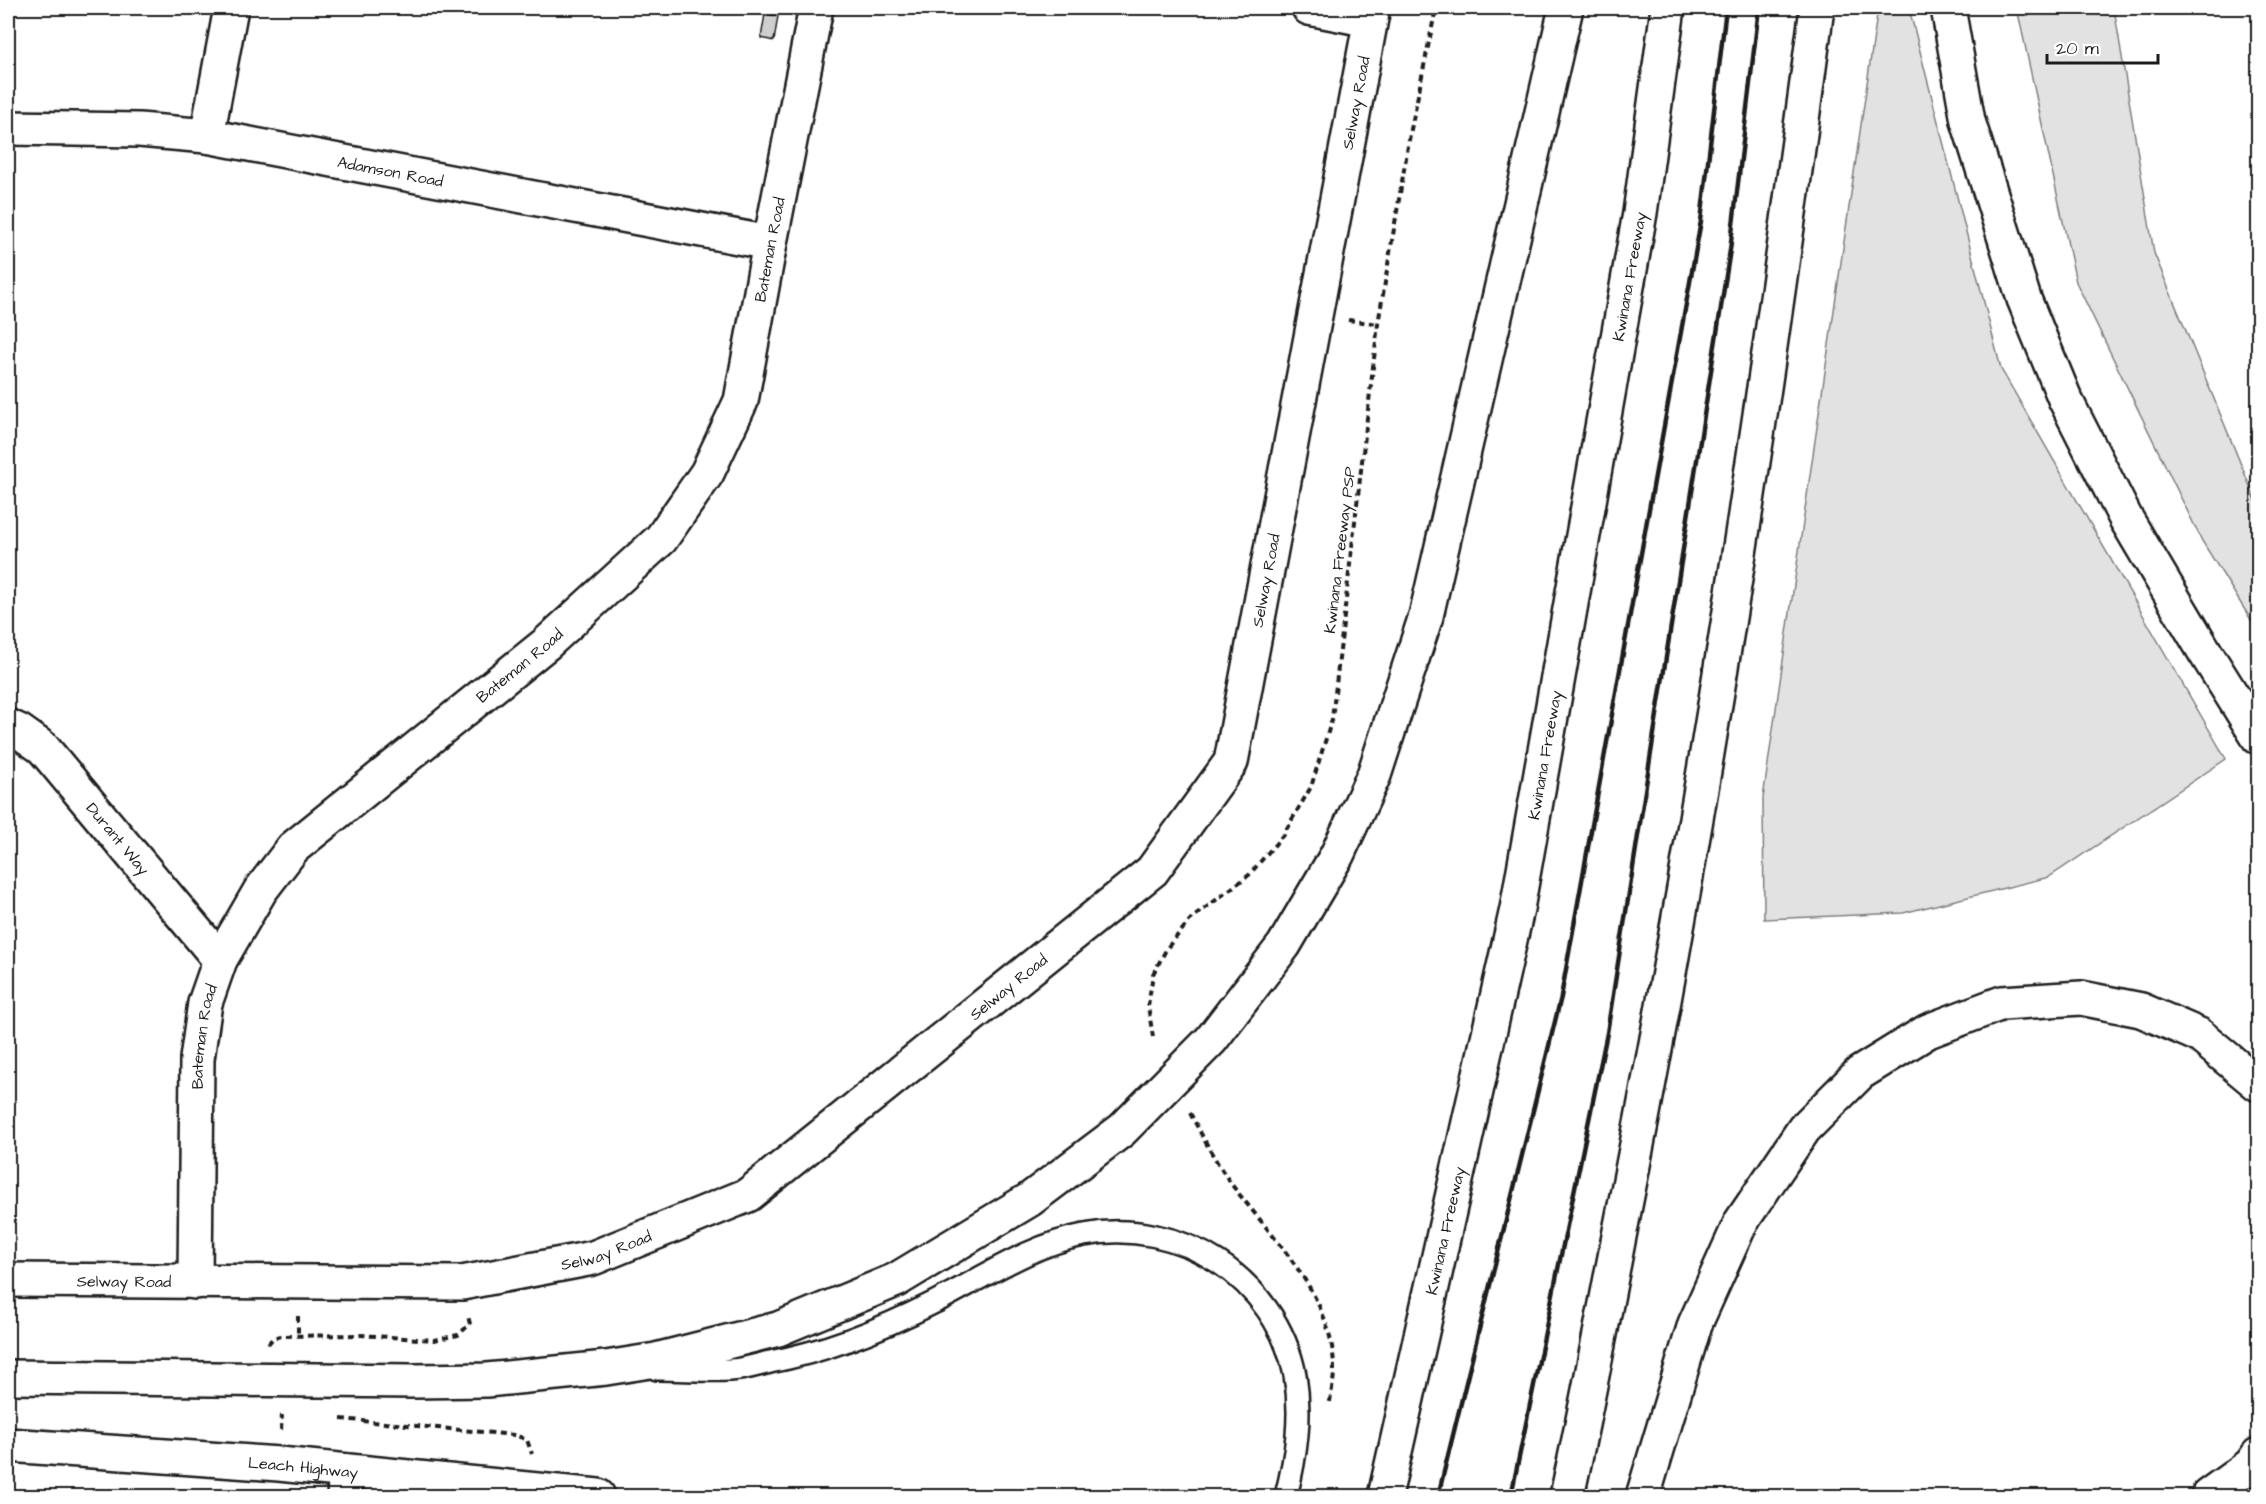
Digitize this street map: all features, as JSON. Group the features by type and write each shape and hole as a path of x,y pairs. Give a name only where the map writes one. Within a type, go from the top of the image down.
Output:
{"main road":[{"path":"207,136 231,8"},
{"name":"Bateman Road","path":"195,1282 197,1059 205,1004 220,960 260,891 293,848 546,644 661,539 707,473 741,401 816,8"},
{"path":"1309,8 1372,14"},
{"path":"8,1377 487,1380 606,1368 656,1360 778,1329 896,1280 1029,1200 1131,1122 1210,1040 1284,945 1337,855 1374,775 1426,616 1566,8"},
{"name":"Kwinana Freeway","path":"1386,1489 1517,909 1640,213 1668,8"},
{"path":"1567,1497 1662,1019 1697,818 1746,511 1788,227 1817,8"},
{"path":"1948,8 1968,121 2024,299 2064,399 2125,517 2205,652 2259,737"},
{"name":"Selway Road","path":"8,1280 462,1283 593,1258 748,1195 1152,871 1231,762 1372,14"},
{"name":"Adamson Road","path":"8,128 139,129 207,136 770,243"},
{"name":"Durant Way","path":"8,726 43,748 220,960"},
{"path":"1643,1497 1695,1324 1741,1222 1804,1129 1860,1073 1928,1030 2002,1004 2081,998 2141,1010 2199,1035 2259,1084"},
{"name":"Leach Highway","path":"8,1445 350,1488 598,1497"},
{"path":"2208,1497 2251,1465 2259,1455"}],"lane":[{"path":"606,1368 731,1370 797,1357 865,1335 934,1303 1024,1255 1082,1236 1116,1231 1153,1235 1197,1250 1231,1269 1258,1298 1282,1335 1294,1375 1299,1417 1295,1458 1286,1497"}],"path":[{"name":"Kwinana Freeway PSP","path":"1153,1037 1148,1006 1151,985 1153,974 1167,948 1191,919 1249,875 1283,835 1311,787 1332,718 1378,324 1410,134 1436,8"},
{"path":"267,1346 273,1338 281,1336 360,1335 434,1340 458,1335 470,1324 462,1283"},
{"path":"339,1419 419,1424 515,1435 528,1440 532,1454"}],"shaded area":[{"path":"1878,8 1909,8 2001,369 2226,759 2049,877 1903,913 1764,919 1763,798"},
{"path":"2017,8 2114,8 2154,253 2258,506 2258,631 2202,541 2076,282"}],"building":[{"path":"765,14 778,16 774,41 761,38"}],"railway":[{"path":"1438,1496 1561,997 1701,221 1726,8"},
{"path":"1511,1496 1607,1033 1730,250 1759,8"}]}
